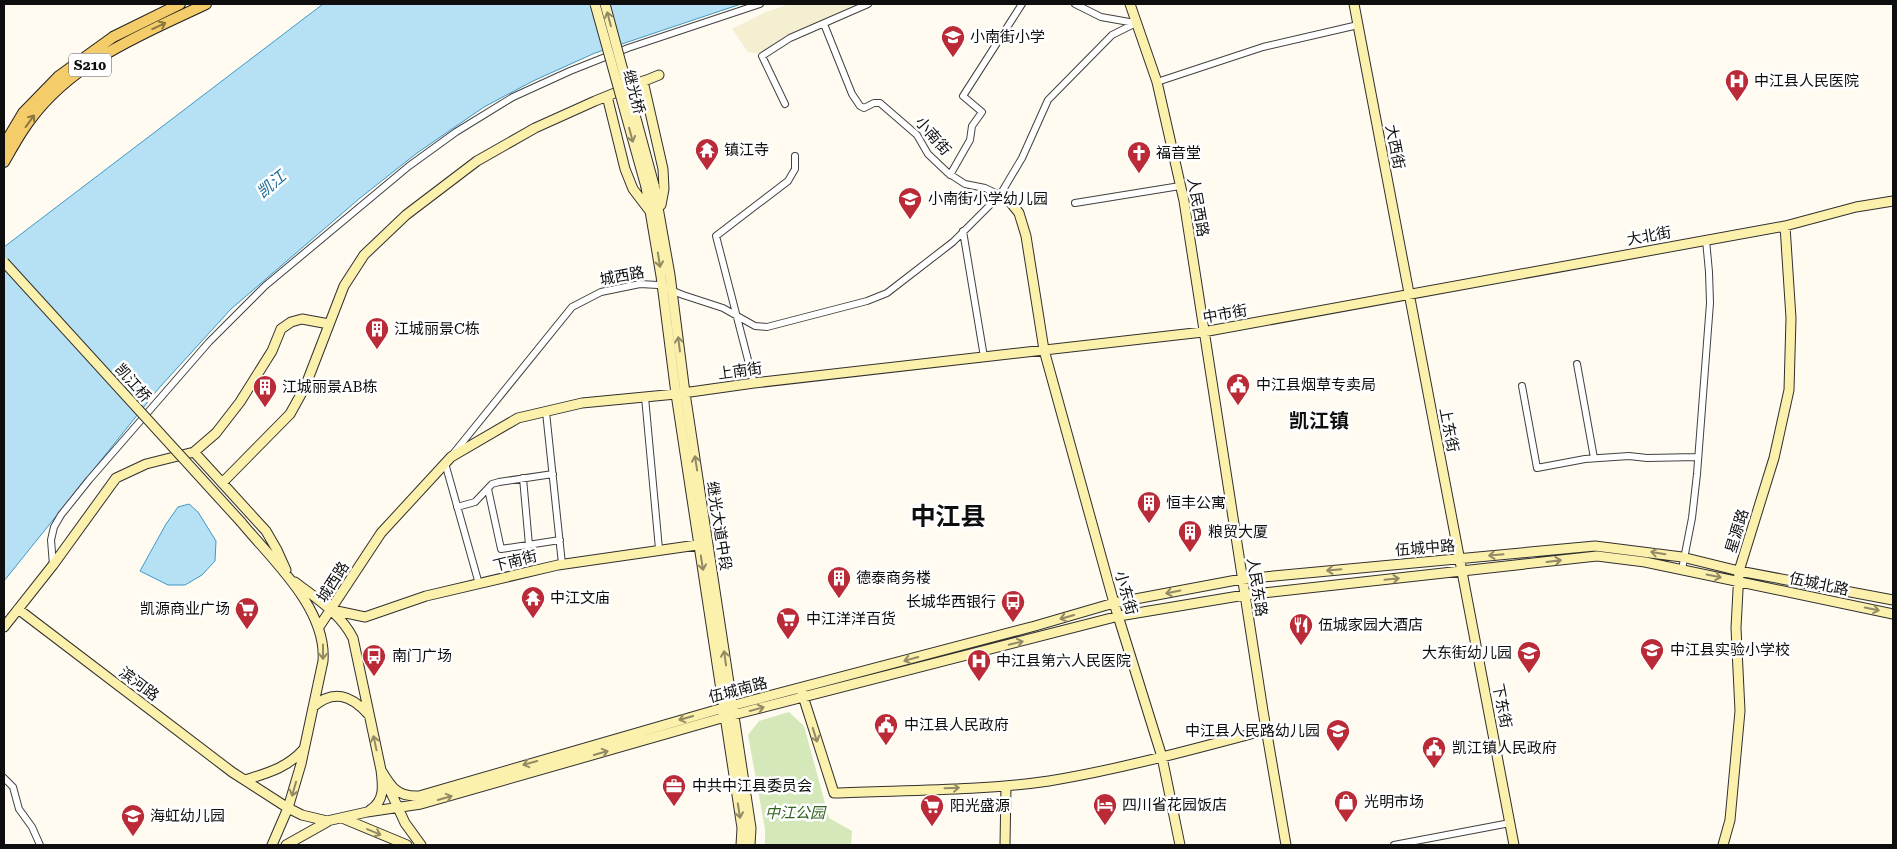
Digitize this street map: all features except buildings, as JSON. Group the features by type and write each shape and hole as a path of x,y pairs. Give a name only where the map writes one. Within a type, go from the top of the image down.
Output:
{"main road":[{"name":"S210","path":"4,145 23,113 58,76 113,37 179,4"},
{"name":"S210","path":"4,162 31,119 65,83 118,45 206,4"}],"street":[{"name":"继光桥","path":"595,4 650,186"},
{"name":"继光桥","path":"605,4 650,186"},
{"path":"53,565 51,540 54,527 61,515 88,480 208,342 265,286 409,166 456,132 513,97 554,78 628,48 760,4"},
{"path":"785,104 762,56 790,38 868,4"},
{"path":"950,174 970,140 972,126 982,112 963,96 1022,4"},
{"path":"1075,4 1100,17 1136,23"},
{"name":"人民西路","path":"1130,4 1157,82 1180,186 1203,332"},
{"name":"大西街","path":"1354,4 1409,294"},
{"name":"城西路","path":"319,627 381,533 448,460 572,307 601,292 640,284 658,285 723,308 754,326 767,327 867,302 886,294 963,231 1000,195 1022,158 1048,100 1112,35 1136,23"},
{"name":"小南街","path":"824,24 852,94 860,106 864,108 874,103 880,103 917,135 928,154 950,174 965,184 985,188 1007,198 1018,213 1026,236 1044,350"},
{"path":"1157,82 1263,47 1358,25"},
{"path":"222,483 290,414 305,387 344,286 364,255 406,215 477,161 535,128 659,75"},
{"path":"643,81 663,168 664,189 656,211"},
{"path":"607,96 633,189 656,211"},
{"path":"754,383 716,236 788,181 795,169 795,156"},
{"path":"650,186 656,211"},
{"path":"1075,203 1180,186"},
{"name":"大北街","path":"1409,294 1785,226 1856,208 1893,201"},
{"name":"继光大道中段","path":"656,211 662,287 681,393 729,712 742,828 741,845"},
{"name":"继光大道中段","path":"656,211 672,291 681,393"},
{"name":"星源路","path":"1724,845 1730,820 1740,711 1736,628 1739,576 1774,458 1789,390 1792,318 1785,226"},
{"path":"963,231 984,357"},
{"path":"1682,570 1692,518 1710,303 1706,240"},
{"name":"凯江桥","path":"4,262 241,522 288,577"},
{"name":"中市街","path":"1044,350 1203,332 1409,294"},
{"name":"上东街","path":"1409,294 1463,571"},
{"path":"4,627 53,565 116,478 146,464 194,452 216,433 240,402 272,351 281,329 291,322 302,319 329,324"},
{"name":"人民东路","path":"1203,332 1244,595 1286,845"},
{"name":"上南街","path":"448,460 518,418 582,403 1044,350"},
{"name":"小东街","path":"1044,350 1114,603 1162,757 1180,845"},
{"path":"1577,364 1594,458"},
{"path":"1522,386 1537,468 1564,461 1594,458 1629,456 1647,458 1698,457"},
{"path":"645,397 659,549"},
{"path":"546,412 562,564"},
{"path":"194,452 266,531 277,550 288,577 319,627 324,654 313,708 288,808 272,845"},
{"path":"448,460 457,507 479,584"},
{"path":"457,507 475,502 492,484 552,474"},
{"path":"523,478 529,545"},
{"path":"488,489 501,549 560,540"},
{"name":"下南街","path":"332,610 365,617 426,596 562,564 704,544"},
{"name":"伍城中路","path":"1114,603 1242,579 1595,546 1684,558 1739,576"},
{"name":"伍城中路","path":"1118,616 1244,595 1597,556 1645,562 1682,570 1739,576"},
{"name":"下东街","path":"1463,571 1514,845"},
{"name":"伍城北路","path":"1739,576 1893,600"},
{"name":"伍城北路","path":"1739,576 1893,614"},
{"path":"288,577 332,610 346,624 352,638 381,770 382,795 379,803 367,812"},
{"name":"伍城南路","path":"327,821 367,812 421,804 729,712 800,688 1035,626 1114,603"},
{"name":"滨河路","path":"18,609 245,780 288,808 302,815 327,821"},
{"name":"伍城南路","path":"381,770 392,788 402,794 419,796 729,712 803,698 1118,616"},
{"path":"800,688 834,793 1006,786 1049,781 1162,757 1266,730"},
{"path":"313,708 325,698 347,697 370,716"},
{"name":"继光大道中段","path":"729,712 751,828 750,845"},
{"path":"245,780 282,767 293,761 304,749"},
{"path":"381,770 397,807 412,834 421,845"},
{"path":"4,778 13,787 19,808 32,827 40,845"},
{"path":"1005,845 1006,786"},
{"path":"342,818 407,845"},
{"path":"286,845 327,821"},
{"path":"1394,845 1510,823"}],"shaded area":[{"path":"790,4 863,4 807,29 765,55 748,52 732,29 766,12"}],"green space":[{"name":"中江公园","path":"789,712 804,726 829,818 852,831 851,845 765,845 765,829 748,735 759,721"}],"water":[{"name":"凯江","path":"323,4 741,4 595,53 533,81 484,107 417,153 360,198 231,309 159,388 4,581 4,247"},
{"path":"189,504 198,512 216,541 215,561 202,575 185,585 168,585 140,571 166,524 178,507"}],"place":[{"name":"小南街小学","path":"953,58"},
{"name":"中江县人民医院","path":"1737,102"},
{"name":"镇江寺","path":"707,171"},
{"name":"福音堂","path":"1139,174"},
{"name":"小南街小学幼儿园","path":"910,220"},
{"name":"江城丽景C栋","path":"377,350"},
{"name":"中江县烟草专卖局","path":"1238,406"},
{"name":"江城丽景AB栋","path":"265,408"},
{"name":"恒丰公寓","path":"1149,524"},
{"name":"粮贸大厦","path":"1190,553"},
{"name":"德泰商务楼","path":"839,599"},
{"name":"中江文庙","path":"533,619"},
{"name":"长城华西银行","path":"1013,623"},
{"name":"凯源商业广场","path":"247,630"},
{"name":"中江洋洋百货","path":"788,640"},
{"name":"伍城家园大酒店","path":"1301,646"},
{"name":"中江县实验小学校","path":"1652,671"},
{"name":"大东街幼儿园","path":"1529,674"},
{"name":"南门广场","path":"374,677"},
{"name":"中江县第六人民医院","path":"979,682"},
{"name":"中江县人民政府","path":"886,746"},
{"name":"中江县人民路幼儿园","path":"1338,752"},
{"name":"凯江镇人民政府","path":"1434,769"},
{"name":"中共中江县委员会","path":"674,807"},
{"name":"光明市场","path":"1346,823"},
{"name":"四川省花园饭店","path":"1105,826"},
{"name":"阳光盛源","path":"932,827"},
{"name":"海虹幼儿园","path":"133,837"}],"district":[{"name":"凯江镇","path":"1319,421"},
{"name":"中江县","path":"948,516"}]}
